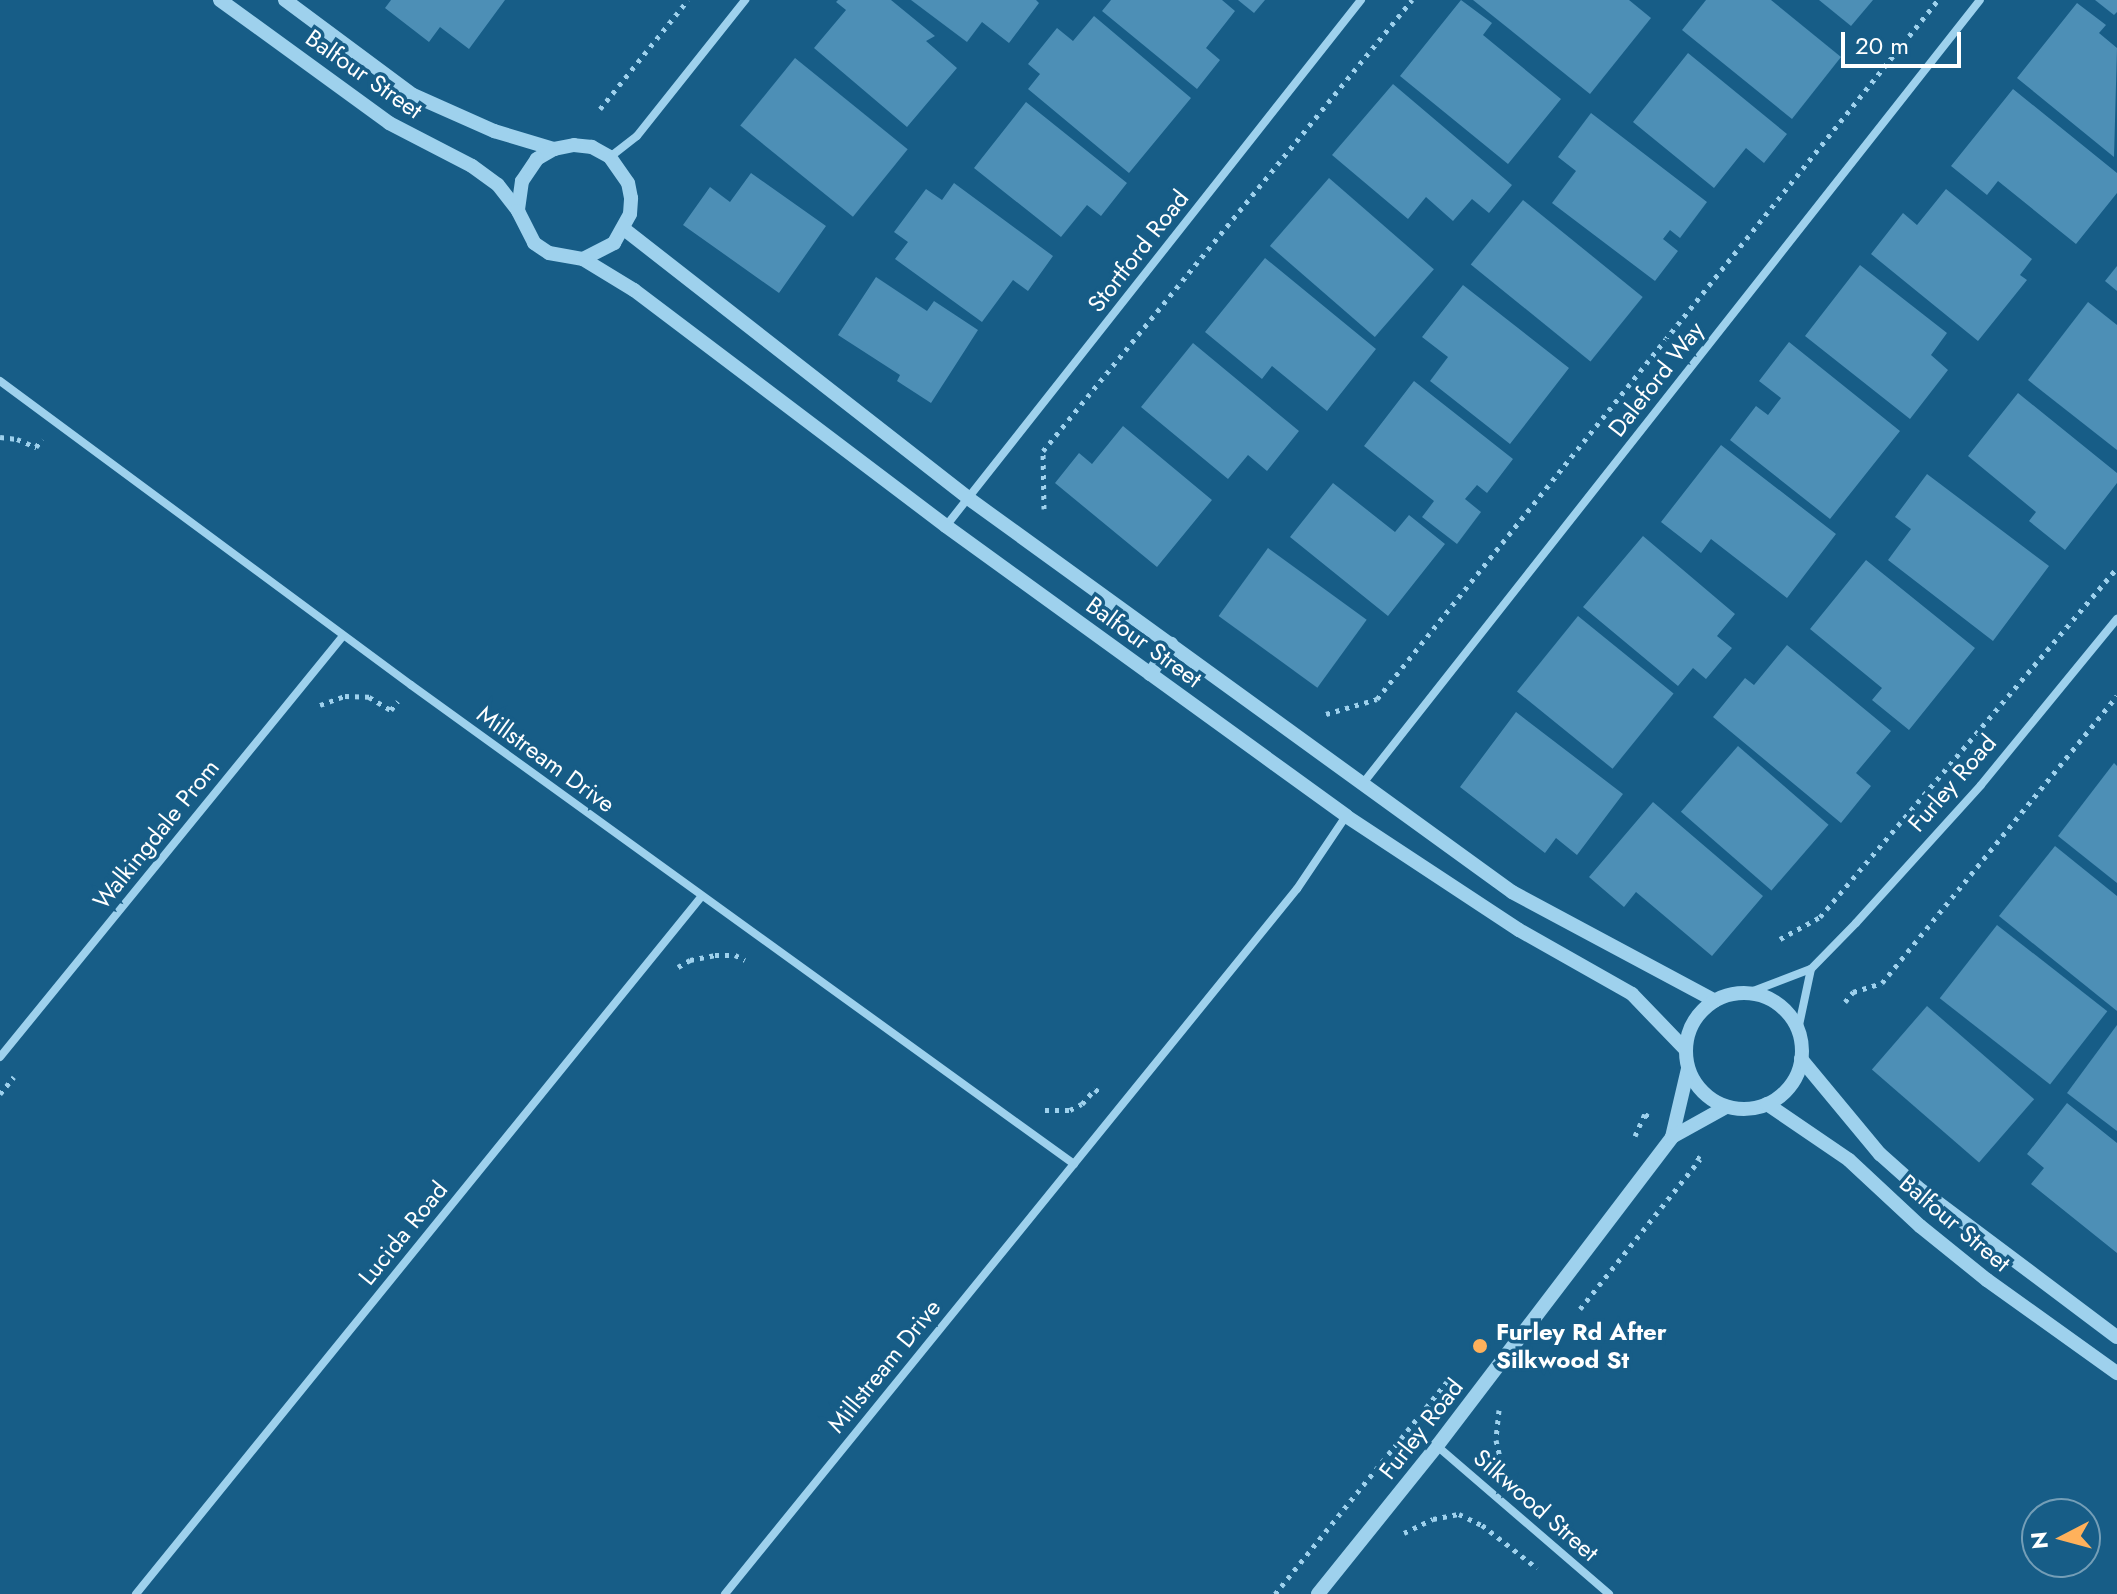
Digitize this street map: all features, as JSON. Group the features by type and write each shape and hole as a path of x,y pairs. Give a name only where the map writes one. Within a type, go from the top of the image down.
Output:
{"street":[{"name":"Balfour Street","path":"220,0 389,123 472,166 498,185 518,211 534,243 549,253 583,259 634,290 946,526 1346,816 1519,930 1632,994 1685,1049"},
{"name":"Balfour Street","path":"285,0 413,95 494,131 554,149 574,145 592,147 610,157"},
{"path":"583,259 614,243 630,214 628,183 610,157 637,136 745,0"},
{"name":"Stortford Road","path":"946,526 1361,0"},
{"name":"Daleford Way","path":"1364,782 1980,0"},
{"path":"518,211 518,194 528,169 554,149"},
{"name":"Balfour Street","path":"624,229 968,498 1512,892 1715,1001"},
{"name":"Millstream Drive","path":"0,381 343,636 1074,1164"},
{"name":"Furley Road","path":"1748,993 1811,969 1981,785 2117,619"},
{"name":"Walkingdale Prom","path":"0,1057 343,636"},
{"path":"1150,674 1171,644"},
{"name":"Millstream Drive","path":"725,1594 1297,889 1346,816"},
{"name":"Lucida Road","path":"136,1594 701,897"},
{"path":"1798,1030 1778,1004 1748,993 1715,1001 1694,1021 1685,1049 1688,1069 1697,1086 1726,1107 1740,1109 1767,1104 1784,1093 1795,1077 1801,1059 1798,1030 1811,969"},
{"name":"Balfour Street","path":"1801,1059 1880,1154 1917,1187 2117,1337"},
{"name":"Furley Road","path":"1672,1137 1688,1069"},
{"name":"Balfour Street","path":"1767,1104 1849,1160 1920,1226 1987,1280 2117,1373"},
{"name":"Furley Road","path":"1318,1594 1437,1446 1672,1137 1726,1107"},
{"name":"Silkwood Street","path":"1437,1446 1609,1594"}],"path":[{"path":"600,109 688,0"},
{"path":"1044,509 1043,451 1412,0"},
{"path":"1326,714 1377,699 1938,0"},
{"path":"1780,939 1820,917 2117,568"},
{"path":"319,706 345,696 369,697 391,710 411,685"},
{"path":"1845,1002 1853,992 1882,983 2117,696"},
{"path":"0,1094 20,1070"},
{"path":"1627,1147 1645,1114"},
{"path":"1575,1315 1700,1159"},
{"path":"1275,1594 1451,1377"},
{"path":"1482,1525 1511,1485 1504,1472 1496,1440 1499,1410 1509,1398"},
{"path":"1397,1540 1407,1530 1433,1519 1459,1514 1482,1525 1544,1574"}],"building":[{"path":"391,0 505,0 469,49 440,27 429,42 385,8"},
{"path":"891,0 935,36 926,41 957,68 907,127 814,48 846,10 836,2"},
{"path":"911,0 1036,0 1039,3 1009,43 982,22 967,42"},
{"path":"1111,0 1222,0 1235,11 1206,48 1220,60 1197,89 1102,11"},
{"path":"1238,0 1265,0 1254,13"},
{"path":"1461,0 1492,23 1483,35 1561,99 1508,164 1400,76"},
{"path":"1473,0 1629,0 1651,18 1590,94"},
{"path":"1706,0 1771,0 1841,57 1792,119 1682,30"},
{"path":"1819,0 1873,0 1851,26"},
{"path":"2095,0 2117,0 2117,12 2114,15"},
{"path":"2077,3 2106,25 2099,33 2117,48 2114,157 2017,78"},
{"path":"1094,16 1191,98 1129,173 1028,89 1040,74 1028,64 1057,28 1073,41"},
{"path":"1688,53 1787,134 1764,163 1746,148 1714,188 1633,122"},
{"path":"795,58 908,149 853,217 740,126"},
{"path":"1393,84 1512,185 1489,213 1472,199 1453,221 1426,197 1408,219 1332,155"},
{"path":"2013,89 2117,173 2117,193 2076,244 1998,181 1987,195 1951,166"},
{"path":"1026,102 1127,183 1101,216 1087,205 1061,237 974,168"},
{"path":"1591,113 1707,202 1680,238 1670,230 1663,239 1678,251 1655,281 1552,203 1576,171 1558,157"},
{"path":"751,173 826,226 779,293 683,225 710,187 730,202"},
{"path":"1329,178 1434,269 1375,337 1270,246"},
{"path":"954,183 1053,256 1028,291 1013,280 982,322 895,259 908,242 894,232 926,189 942,200"},
{"path":"1946,189 2032,259 2020,275 2027,280 1978,341 1871,254 1903,213 1917,225"},
{"path":"1523,200 1643,297 1590,361 1471,265"},
{"path":"1265,258 1376,349 1327,411 1272,366 1262,379 1205,332"},
{"path":"1860,265 1947,333 1931,355 1948,370 1910,419 1805,336"},
{"path":"2117,266 2117,291 2105,281"},
{"path":"876,277 927,311 934,301 978,330 931,403 897,381 900,375 838,335"},
{"path":"1463,285 1569,368 1510,444 1430,381 1448,357 1422,337"},
{"path":"2088,302 2117,325 2117,450 2028,380"},
{"path":"1789,342 1900,431 1830,519 1730,440 1756,406 1768,415 1781,398 1759,381"},
{"path":"1193,343 1299,431 1267,471 1248,455 1228,479 1141,407"},
{"path":"1414,381 1513,459 1487,493 1477,485 1465,499 1481,512 1457,544 1422,517 1434,501 1364,446"},
{"path":"2018,393 2117,473 2117,483 2065,550 2029,521 2036,512 1968,456"},
{"path":"1123,426 1212,500 1157,567 1055,483 1079,453 1092,464"},
{"path":"1721,445 1836,534 1787,598 1711,539 1701,553 1661,522"},
{"path":"1927,474 2049,566 1993,641 1888,560 1911,529 1895,517"},
{"path":"1333,483 1395,532 1409,515 1445,544 1388,616 1290,537"},
{"path":"1643,536 1735,614 1717,636 1732,648 1706,679 1693,668 1678,686 1583,607"},
{"path":"1268,548 1367,620 1317,688 1219,616"},
{"path":"1866,560 1975,648 1909,730 1872,700 1882,688 1810,629"},
{"path":"1578,616 1674,693 1613,769 1517,691"},
{"path":"1787,645 1891,731 1856,773 1871,786 1841,823 1713,717 1745,678 1754,685"},
{"path":"1516,712 1623,794 1577,855 1556,838 1545,853 1460,787"},
{"path":"1738,746 1829,825 1771,890 1681,812"},
{"path":"2114,763 2117,766 2117,883 2058,836"},
{"path":"1653,802 1763,896 1712,956 1636,892 1624,907 1589,877"},
{"path":"2055,846 2117,896 2117,1011 1999,916"},
{"path":"1997,925 2107,1011 2050,1084 1940,998"},
{"path":"1927,1006 2034,1099 1979,1163 1872,1069"},
{"path":"2117,1025 2117,1131 2067,1093"},
{"path":"2067,1103 2117,1143 2117,1253 2031,1184 2044,1168 2027,1154"}],"place":[{"name":"Furley Rd After Silkwood St","path":"1480,1346"}]}
